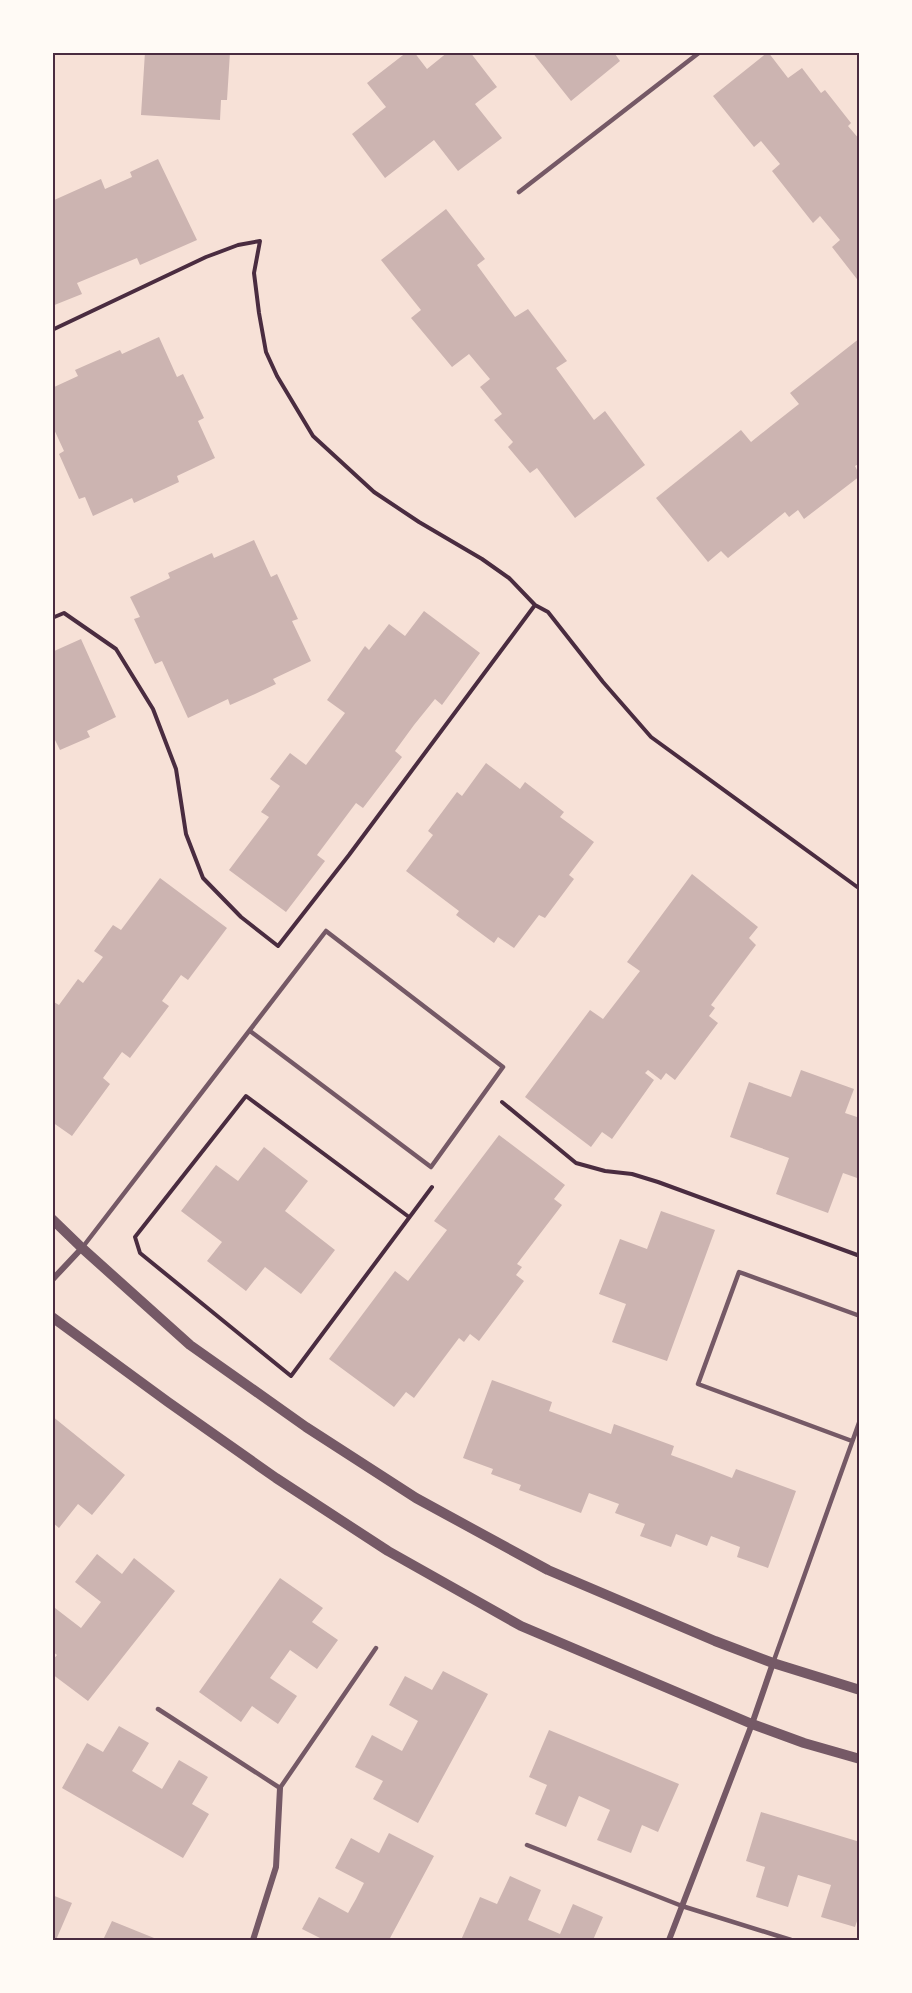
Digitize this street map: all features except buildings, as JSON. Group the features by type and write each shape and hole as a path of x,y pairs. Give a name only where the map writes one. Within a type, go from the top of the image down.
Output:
{"street":[{"path":"52,1219 190,1345 306,1427 416,1498 549,1570 715,1641 773,1663 860,1690"},
{"path":"52,1280 82,1248"},
{"path":"52,1317 249,1459 388,1551 520,1626 752,1725 860,1759"},
{"path":"669,1941 752,1725 773,1663"},
{"path":"253,1941 276,1867 280,1788"}],"lane":[{"path":"519,192 700,52"},
{"path":"82,1248 326,932 503,1067 431,1167 250,1031"},
{"path":"852,1441 698,1384 739,1272 860,1316"},
{"path":"773,1663 860,1420"},
{"path":"158,1709 280,1788 376,1648"},
{"path":"527,1845 682,1906 791,1941"}],"path":[{"path":"52,330 206,257 238,245 260,241 254,273 266,352 277,376 313,436 374,492 509,578 535,605 548,612 603,682 651,736 860,889"},
{"path":"52,618 64,613 116,649 153,709 176,769 186,834 203,878 241,917 278,946 349,855 535,605"},
{"path":"409,1217 246,1096 135,1238 140,1253 291,1376 409,1217 436,1180"},
{"path":"497,1099 576,1163 605,1172 632,1174 658,1182 860,1256"}]}
